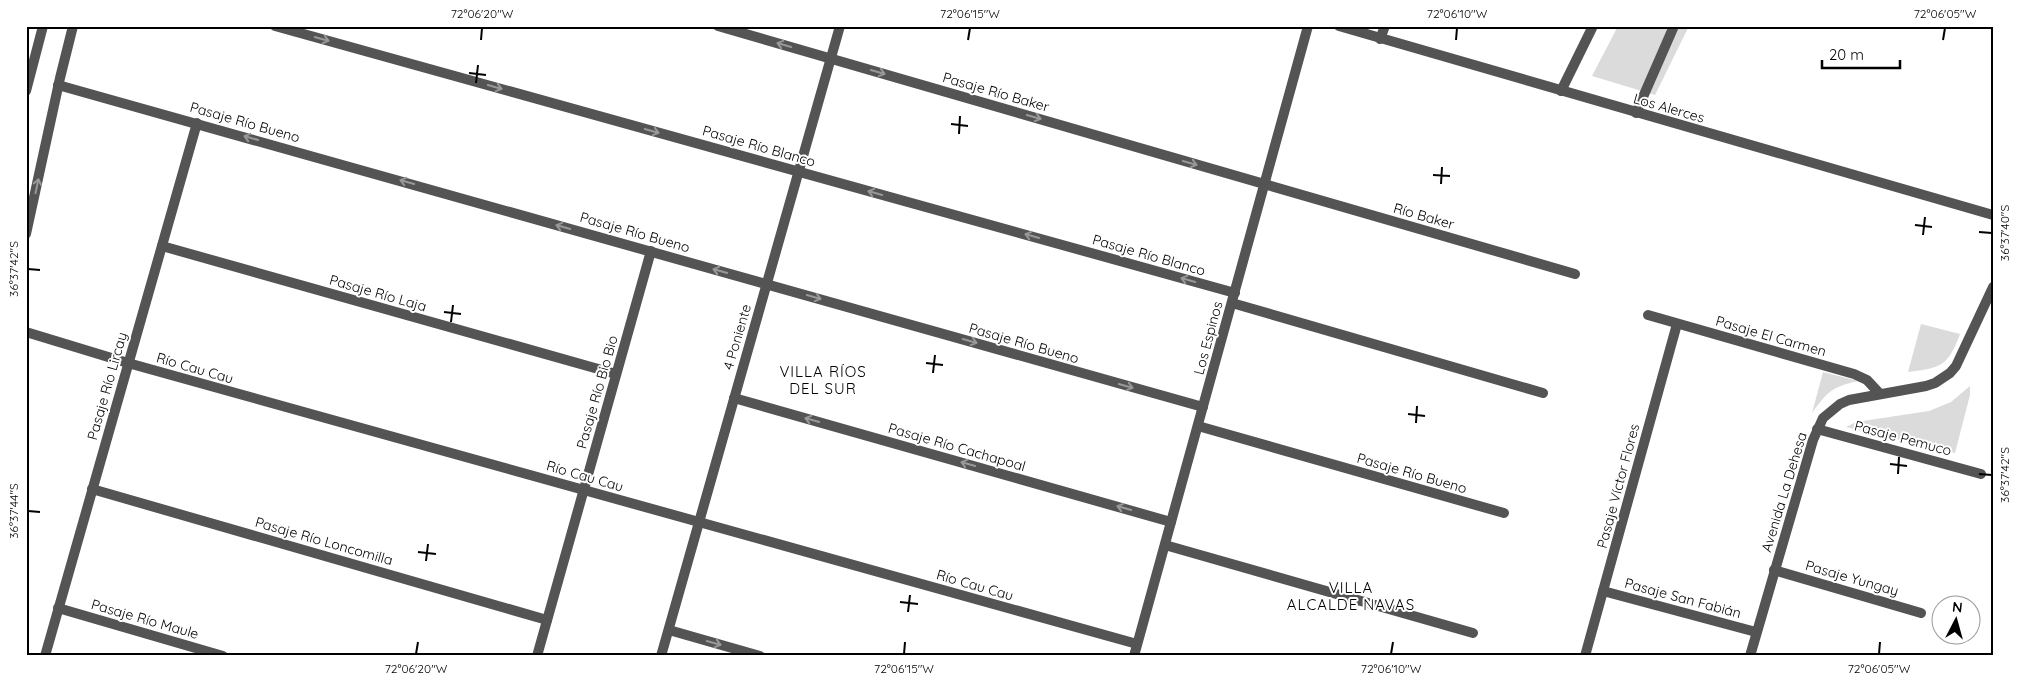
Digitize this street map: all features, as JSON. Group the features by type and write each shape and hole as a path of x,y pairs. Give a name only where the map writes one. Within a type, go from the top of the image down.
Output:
{"street":[{"path":"26,91 29,71 43,26"},
{"path":"26,234 58,85 73,26"},
{"name":"Pasaje Río Blanco","path":"275,26 799,172 1234,298 1543,393"},
{"name":"Pasaje Río Baker","path":"718,26 1265,185"},
{"name":"4 Poniente","path":"661,656 840,26"},
{"name":"Los Espinos","path":"1134,656 1308,26"},
{"name":"Los Alerces","path":"1339,26 1993,215"},
{"path":"1380,39 1385,26"},
{"path":"1561,91 1593,26"},
{"path":"1636,113 1674,26"},
{"name":"Pasaje Río Bueno","path":"58,85 1203,407"},
{"name":"Pasaje Río Lircay","path":"45,656 197,123"},
{"name":"Río Baker","path":"1265,185 1575,274"},
{"name":"Pasaje Río Laja","path":"162,246 616,374"},
{"name":"Pasaje Río Bio Bio","path":"537,656 651,251"},
{"name":"Avenida La Dehesa","path":"1750,656 1817,429 1823,418 1840,404 1849,400 1926,386 1935,383 1950,373 1956,366 1993,288"},
{"name":"Pasaje El Carmen","path":"1648,315 1854,374 1868,380 1880,394"},
{"name":"Pasaje Víctor Flores","path":"1585,656 1677,324"},
{"name":"Río Cau Cau","path":"26,332 128,363 1137,644"},
{"name":"Pasaje Río Cachapoal","path":"734,398 1171,522"},
{"name":"Pasaje Río Bueno","path":"1198,426 1504,513"},
{"name":"Pasaje Pemuco","path":"1817,429 1981,474"},
{"name":"Pasaje Río Loncomilla","path":"92,489 547,620"},
{"path":"1165,545 1473,634"},
{"name":"Pasaje Yungay","path":"1774,570 1921,613"},
{"name":"Pasaje San Fabián","path":"1603,590 1756,632"},
{"name":"Pasaje Río Maule","path":"58,608 223,656"},
{"path":"669,630 760,656"}],"shaded area":[{"path":"1618,26 1689,26 1655,95 1592,76"},
{"path":"1921,324 1960,334 1956,345 1942,364 1928,369 1908,372"},
{"path":"1823,372 1858,381 1842,385 1831,391 1812,413"},
{"path":"1970,386 1970,395 1955,453 1846,427 1856,422 1929,411 1951,402"}],"district":[{"name":"VILLA RÍOS DEL SUR","path":"823,380"},
{"name":"VILLA ALCALDE NAVAS","path":"1351,596"}]}
